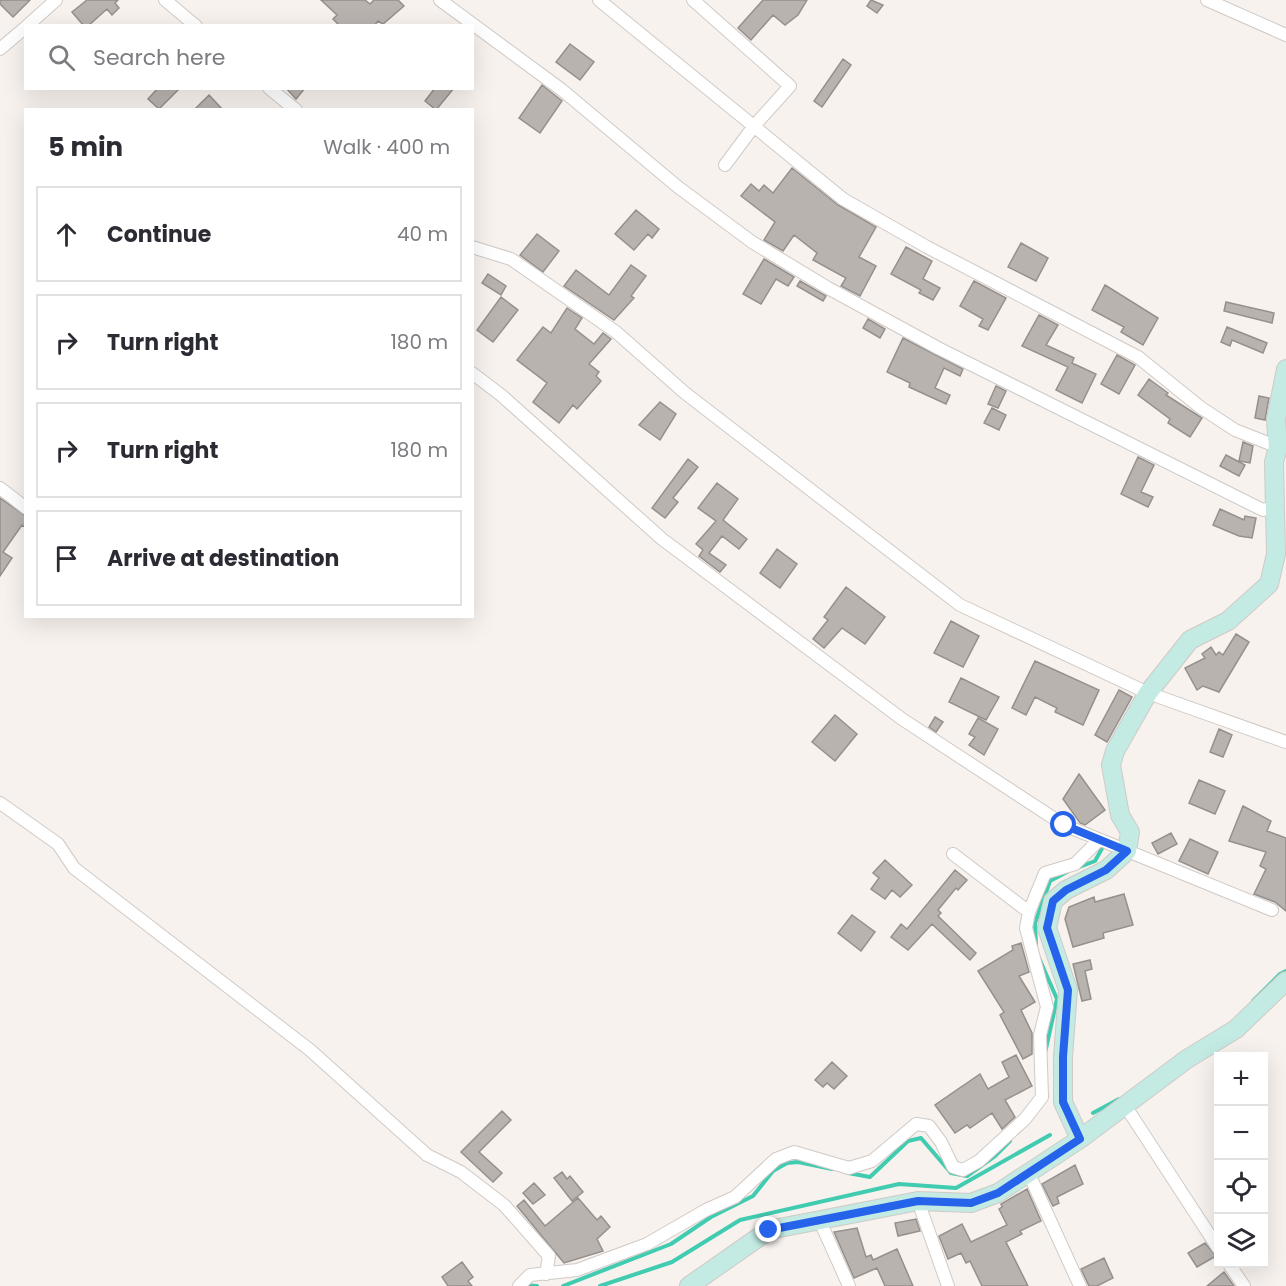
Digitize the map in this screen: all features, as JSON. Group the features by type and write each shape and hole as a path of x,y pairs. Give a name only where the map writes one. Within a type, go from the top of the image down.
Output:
{"street":[{"path":"28,24 56,0"},
{"path":"165,0 194,24"},
{"path":"440,0 473,24"},
{"path":"599,0 843,199 927,247 1138,357 1200,407 1226,424 1278,447"},
{"path":"693,0 790,86 754,126 725,165"},
{"path":"1207,0 1286,36"},
{"path":"474,25 562,90 678,187 734,228 828,288 938,348 1263,510 1275,507"},
{"path":"0,49 24,28"},
{"path":"271,90 294,108"},
{"path":"474,248 511,259 616,332 685,393 960,604 1148,693 1286,742"},
{"path":"1080,1139 1063,1102 1063,1057 1068,990 1047,928 1053,901 1066,890 1106,870 1127,851 1130,832 1120,815 1111,765 1115,751 1148,693 1190,640 1228,621 1269,584 1276,554 1274,462 1278,447 1286,369"},
{"path":"474,375 501,395 662,539 884,706 1064,825 1098,841 1272,910"},
{"path":"0,488 24,506"},
{"path":"0,803 58,844 74,868 310,1050 427,1155 461,1172 504,1205 549,1256 546,1274"},
{"path":"522,1282 546,1274 577,1270 647,1244 706,1210 735,1197 776,1159 794,1152 849,1168 872,1161 916,1124 929,1126 941,1142 953,1167 963,1170 979,1161 1025,1119 1042,1097 1040,1035 1047,1007 1026,928 1029,912 1045,873 1075,864 1098,841"},
{"path":"953,854 1029,912"},
{"path":"689,1286 769,1230 918,1201 971,1203 998,1193 1126,1107 1187,1059 1236,1029 1286,981"},
{"path":"1126,1107 1214,1242"},
{"path":"1029,1174 1080,1286"},
{"path":"918,1201 948,1286"},
{"path":"819,1219 849,1286"},
{"path":"1232,1268 1244,1286"}],"building":[{"path":"0,0 30,0 13,17 0,4"},
{"path":"87,0 118,0 115,3 119,8 112,15 107,9 90,24 82,24 72,12"},
{"path":"321,0 365,0 370,4 374,0 398,0 404,6 383,24 378,21 376,24 338,24 333,19 337,15"},
{"path":"763,0 807,0 798,15 785,25 773,15 751,40 738,28"},
{"path":"871,0 883,5 877,13 867,6"},
{"path":"570,44 594,62 580,80 556,62"},
{"path":"843,59 851,65 822,107 814,101"},
{"path":"542,85 562,101 540,133 519,118"},
{"path":"156,90 178,90 160,108 148,99"},
{"path":"288,90 303,90 296,99"},
{"path":"433,90 452,90 438,108 434,108 425,101"},
{"path":"209,95 221,108 196,108"},
{"path":"792,168 838,205 876,227 859,257 876,266 860,296 841,286 846,278 813,260 817,253 794,235 783,251 764,240 775,222 741,196 751,184 759,191 764,185 773,193"},
{"path":"636,210 659,229 652,238 648,234 634,250 615,234"},
{"path":"537,234 559,251 543,272 520,255"},
{"path":"1021,243 1048,258 1036,281 1008,267"},
{"path":"906,247 932,261 923,279 940,288 933,300 919,293 921,290 891,274"},
{"path":"764,259 794,277 788,286 776,279 761,304 743,294"},
{"path":"631,265 646,276 631,296 634,298 614,320 564,286 576,270 609,295"},
{"path":"488,274 506,286 501,295 482,283"},
{"path":"800,281 826,296 823,301 797,286"},
{"path":"974,281 1006,298 988,330 979,326 983,319 960,306"},
{"path":"1105,285 1158,318 1143,345 1121,332 1124,327 1092,310"},
{"path":"501,297 518,310 493,342 477,330"},
{"path":"1226,302 1274,313 1272,323 1224,311"},
{"path":"567,308 582,318 575,329 594,344 603,333 611,339 589,364 599,372 596,376 601,381 577,409 573,405 559,423 533,402 547,383 517,360 543,327 551,333"},
{"path":"1039,315 1058,325 1046,345 1074,358 1072,363 1096,374 1082,403 1056,390 1068,367 1022,346"},
{"path":"868,319 885,329 880,338 863,328"},
{"path":"1227,327 1267,343 1263,353 1232,340 1230,346 1221,342"},
{"path":"903,338 963,369 960,376 944,368 935,388 950,395 946,404 909,387 910,383 887,372"},
{"path":"1117,355 1135,365 1119,394 1101,384"},
{"path":"1149,379 1168,393 1166,395 1202,418 1190,437 1168,423 1170,419 1138,395"},
{"path":"996,386 1006,391 998,408 988,404"},
{"path":"1259,396 1269,398 1265,420 1255,418"},
{"path":"660,402 676,414 660,440 639,425"},
{"path":"992,408 1006,415 999,430 984,423"},
{"path":"1243,442 1253,446 1250,463 1239,461"},
{"path":"1226,455 1245,465 1239,476 1220,466"},
{"path":"1138,457 1154,465 1141,492 1153,497 1148,507 1121,494"},
{"path":"688,459 698,467 673,498 678,502 665,518 652,508"},
{"path":"717,483 738,499 723,520 747,539 739,549 722,536 709,553 726,565 720,572 699,556 703,550 696,544 716,521 698,508"},
{"path":"0,498 24,515 24,526 22,525 3,552 12,558 0,576"},
{"path":"1220,509 1244,520 1245,516 1256,518 1252,538 1239,536 1213,525"},
{"path":"777,549 797,564 780,588 760,573"},
{"path":"846,587 885,617 865,644 842,628 824,648 813,639 828,620 824,617"},
{"path":"951,621 979,636 963,667 934,653"},
{"path":"1236,634 1249,642 1219,692 1203,686 1197,690 1185,668 1205,658 1202,654 1211,647 1216,655 1219,652 1223,655"},
{"path":"1035,661 1099,690 1083,725 1055,712 1057,708 1035,697 1026,715 1012,708"},
{"path":"961,678 999,697 986,720 949,702"},
{"path":"1119,690 1132,697 1107,742 1095,735"},
{"path":"835,715 857,734 835,761 812,742"},
{"path":"935,717 943,722 936,732 929,727"},
{"path":"978,718 998,729 984,755 969,745 975,737 969,734"},
{"path":"1219,729 1232,735 1223,757 1210,752"},
{"path":"1079,774 1105,810 1085,825 1080,823 1063,799"},
{"path":"1199,780 1225,791 1215,814 1189,803"},
{"path":"1243,806 1271,821 1267,831 1286,838 1286,911 1275,902 1254,894 1266,869 1260,866 1266,852 1229,841"},
{"path":"1171,833 1177,844 1158,854 1152,843"},
{"path":"1190,839 1218,852 1208,874 1179,861"},
{"path":"885,860 912,885 900,897 892,890 885,899 871,889 879,878 873,873"},
{"path":"955,870 967,880 958,890 956,888 938,910 941,913 938,916 976,953 970,960 932,924 908,950 891,937 901,924 907,929"},
{"path":"1124,894 1133,925 1103,933 1104,938 1073,947 1065,919 1069,907 1094,897 1095,902"},
{"path":"852,915 875,932 861,951 838,933"},
{"path":"1021,943 1029,972 1019,976 1035,1002 1021,1010 1032,1033 1032,1054 1023,1059 1000,1015 1004,1012 978,971 1013,950 1012,946"},
{"path":"1090,960 1092,969 1085,971 1091,999 1082,1001 1073,964"},
{"path":"1016,1055 1032,1086 1005,1100 1015,1117 1002,1129 992,1113 970,1128 967,1125 955,1133 935,1105 980,1074 988,1089 1009,1077 1002,1062"},
{"path":"832,1062 847,1076 834,1089 827,1083 823,1087 815,1080"},
{"path":"502,1111 511,1120 479,1152 502,1173 493,1182 461,1152"},
{"path":"1075,1165 1083,1184 1057,1197 1059,1203 1053,1206 1042,1184"},
{"path":"562,1172 567,1179 570,1176 583,1192 572,1201 554,1178"},
{"path":"534,1183 545,1195 533,1204 523,1193"},
{"path":"1027,1189 1041,1221 1020,1231 1022,1234 1006,1242 1028,1286 982,1286 970,1261 966,1263 961,1253 948,1259 939,1236 962,1224 971,1242 1007,1225 999,1209 1002,1207 1001,1204"},
{"path":"578,1198 597,1220 601,1216 610,1227 597,1239 603,1251 564,1263 517,1206 524,1200 545,1226"},
{"path":"916,1219 920,1231 898,1236 895,1223"},
{"path":"857,1228 866,1257 871,1255 873,1260 897,1249 913,1286 885,1286 877,1268 854,1278 834,1232"},
{"path":"1205,1243 1214,1254 1214,1257 1197,1267 1188,1253"},
{"path":"1104,1258 1113,1278 1097,1286 1089,1286 1081,1269"},
{"path":"462,1262 473,1277 468,1281 472,1286 448,1286 442,1277"},
{"path":"1224,1272 1234,1286 1207,1286"}],"waterway":[{"path":"1077,868 1095,861 1105,843"},
{"path":"1036,945 1035,923 1050,881 1067,872"},
{"path":"1039,958 1057,999 1045,1053"},
{"path":"1253,1001 1280,974 1286,971"},
{"path":"1093,1113 1119,1099"},
{"path":"600,1286 672,1262 740,1220 899,1184 956,1188 1050,1135"},
{"path":"848,1173 870,1177 908,1141 921,1138 951,1173 967,1176 995,1156 1010,1141"},
{"path":"563,1286 671,1244 711,1217 753,1196 773,1171 787,1163 798,1162 832,1169"},
{"path":"523,1285 537,1286"}],"route":[{"path":"769,1230 918,1201 971,1203 998,1193 1080,1139 1065,1112 1063,1102 1063,1057 1068,990 1047,928 1053,901 1066,890 1106,870 1127,851 1098,841 1064,825"}]}
